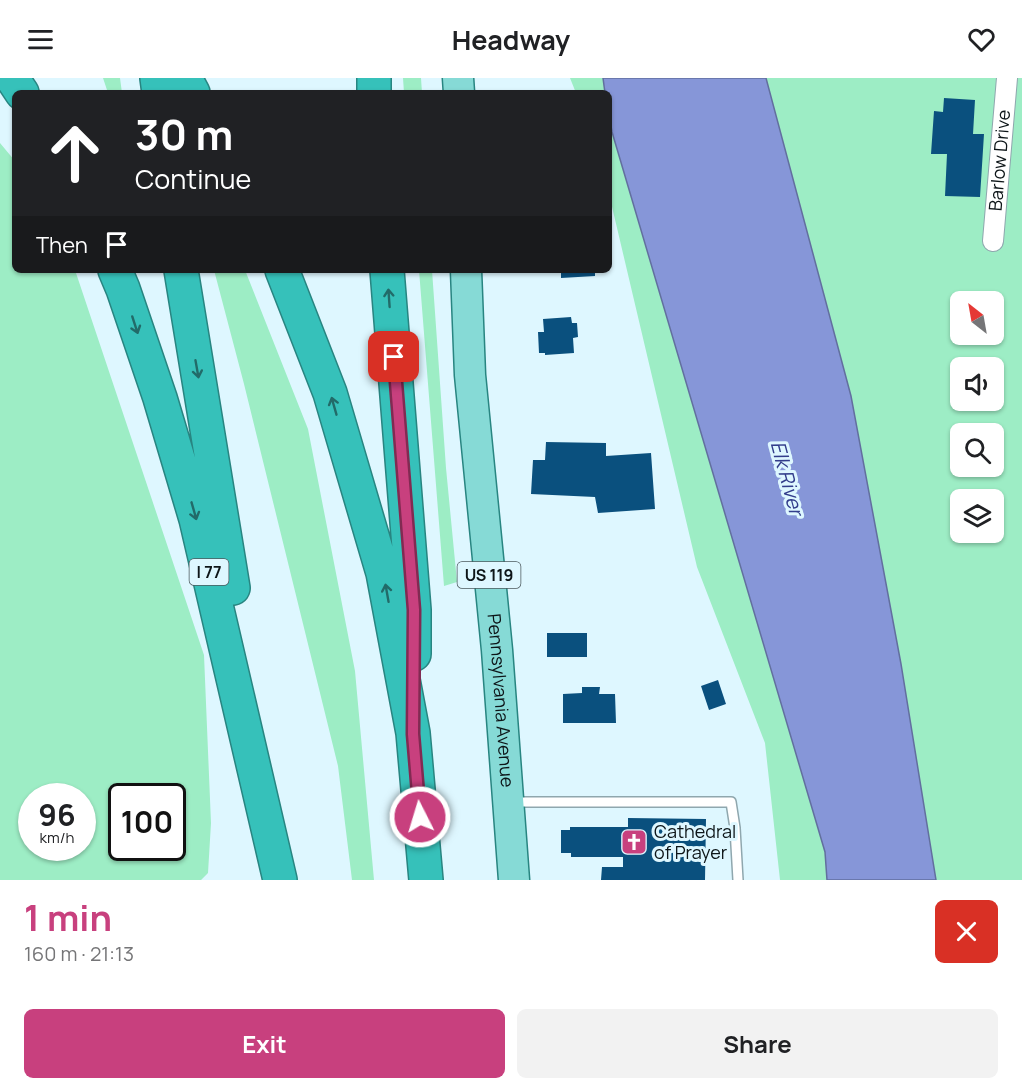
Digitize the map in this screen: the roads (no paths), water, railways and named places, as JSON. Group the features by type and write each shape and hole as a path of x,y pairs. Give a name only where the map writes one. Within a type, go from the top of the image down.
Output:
{"highway":[{"name":"I 77","path":"116,273 159,398 196,519 281,880"},
{"path":"181,273 281,880"},
{"path":"283,273 330,393 384,573 413,734 426,880"},
{"path":"387,273 414,610 413,734"}],"main road":[{"name":"Pennsylvania Avenue","path":"466,273 470,375 497,650 514,880"}],"street":[{"name":"Barlow Drive","path":"993,241 1007,78"}],"lane":[{"path":"508,802 731,802 738,880"}],"water":[{"name":"Elk River","path":"603,78 766,78 851,396 901,664 936,880 827,880 825,852 612,132 612,90 605,90"}],"place":[{"name":"Cathedral of Prayer","path":"634,842"}]}
